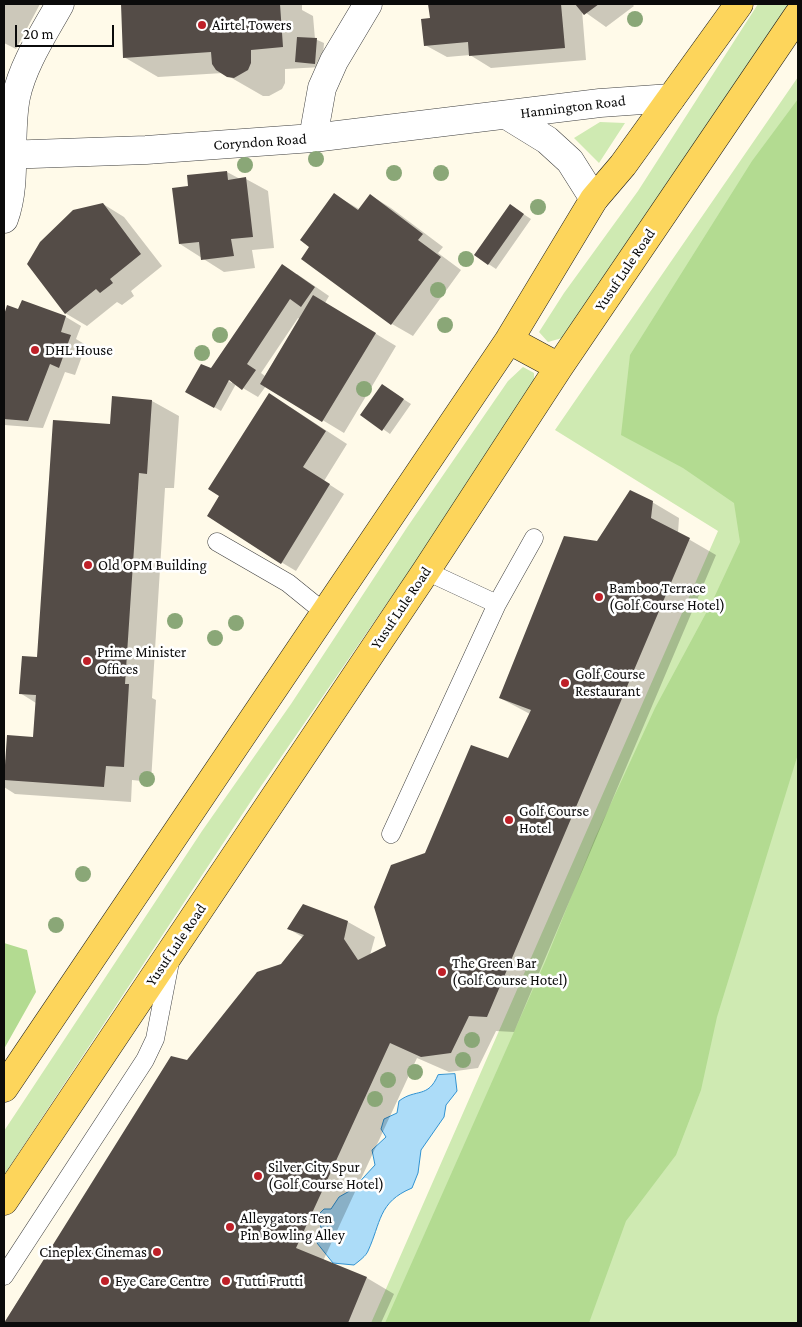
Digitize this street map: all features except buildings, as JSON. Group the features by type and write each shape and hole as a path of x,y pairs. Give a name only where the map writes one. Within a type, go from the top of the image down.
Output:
{"main road":[{"path":"4,1088 509,340 594,199 623,165 739,4"},
{"name":"Yusuf Lule Road","path":"4,1201 426,571 559,367 798,15"},
{"path":"509,340 559,367"}],"street":[{"path":"4,219 10,188 7,156 16,97 24,70 60,4"},
{"path":"313,138 322,88 334,60 368,4"},
{"name":"Hannington Road","path":"508,116 600,103 671,98"},
{"name":"Coryndon Road","path":"7,156 313,138 508,116"},
{"name":"Hannington Road","path":"508,116 547,140 570,161 594,199"}],"lane":[{"path":"391,834 498,604 534,538"},
{"path":"217,542 288,583 325,613"},
{"path":"426,571 498,604"},
{"path":"4,1276 145,1060 155,1039 172,949"}],"green space":[{"path":"758,4 790,4 562,338 548,342 539,332 564,293 638,191"},
{"path":"798,77 798,1323 371,1323 718,531 555,430"},
{"path":"798,99 798,754 717,1017 701,1090 676,1155 626,1221 589,1323 385,1323 545,962 595,838 655,708 712,602 740,542 734,503 683,468 621,435 630,355 752,161"},
{"path":"600,122 625,123 599,163 574,138"},
{"path":"523,367 534,373 534,382 478,471 257,792 4,1175 4,1131 202,831 291,704 408,526 508,381"},
{"path":"4,943 27,950 36,992 4,1049"}],"water":[{"path":"455,1074 457,1091 446,1105 444,1117 421,1150 418,1173 412,1188 393,1200 382,1214 366,1255 354,1265 333,1263 317,1243 321,1228 318,1215 324,1209 331,1209 339,1197 353,1189 375,1165 372,1150 386,1137 381,1129 384,1119 397,1113 399,1101 426,1090 438,1075"}],"place":[{"name":"Airtel Towers","path":"202,25"},
{"name":"DHL House","path":"35,350"},
{"name":"Old OPM Building","path":"88,565"},
{"name":"Bamboo Terrace (Golf Course Hotel)","path":"599,597"},
{"name":"Prime Minister Offices","path":"87,661"},
{"name":"Golf Course Restaurant","path":"565,683"},
{"name":"Golf Course Hotel","path":"509,820"},
{"name":"The Green Bar (Golf Course Hotel)","path":"442,972"},
{"name":"Silver City Spur (Golf Course Hotel)","path":"258,1176"},
{"name":"Alleygators Ten Pin Bowling Alley","path":"230,1227"},
{"name":"Cineplex Cinemas","path":"157,1252"},
{"name":"Eye Care Centre","path":"105,1281"},
{"name":"Tutti Frutti","path":"226,1281"}]}
